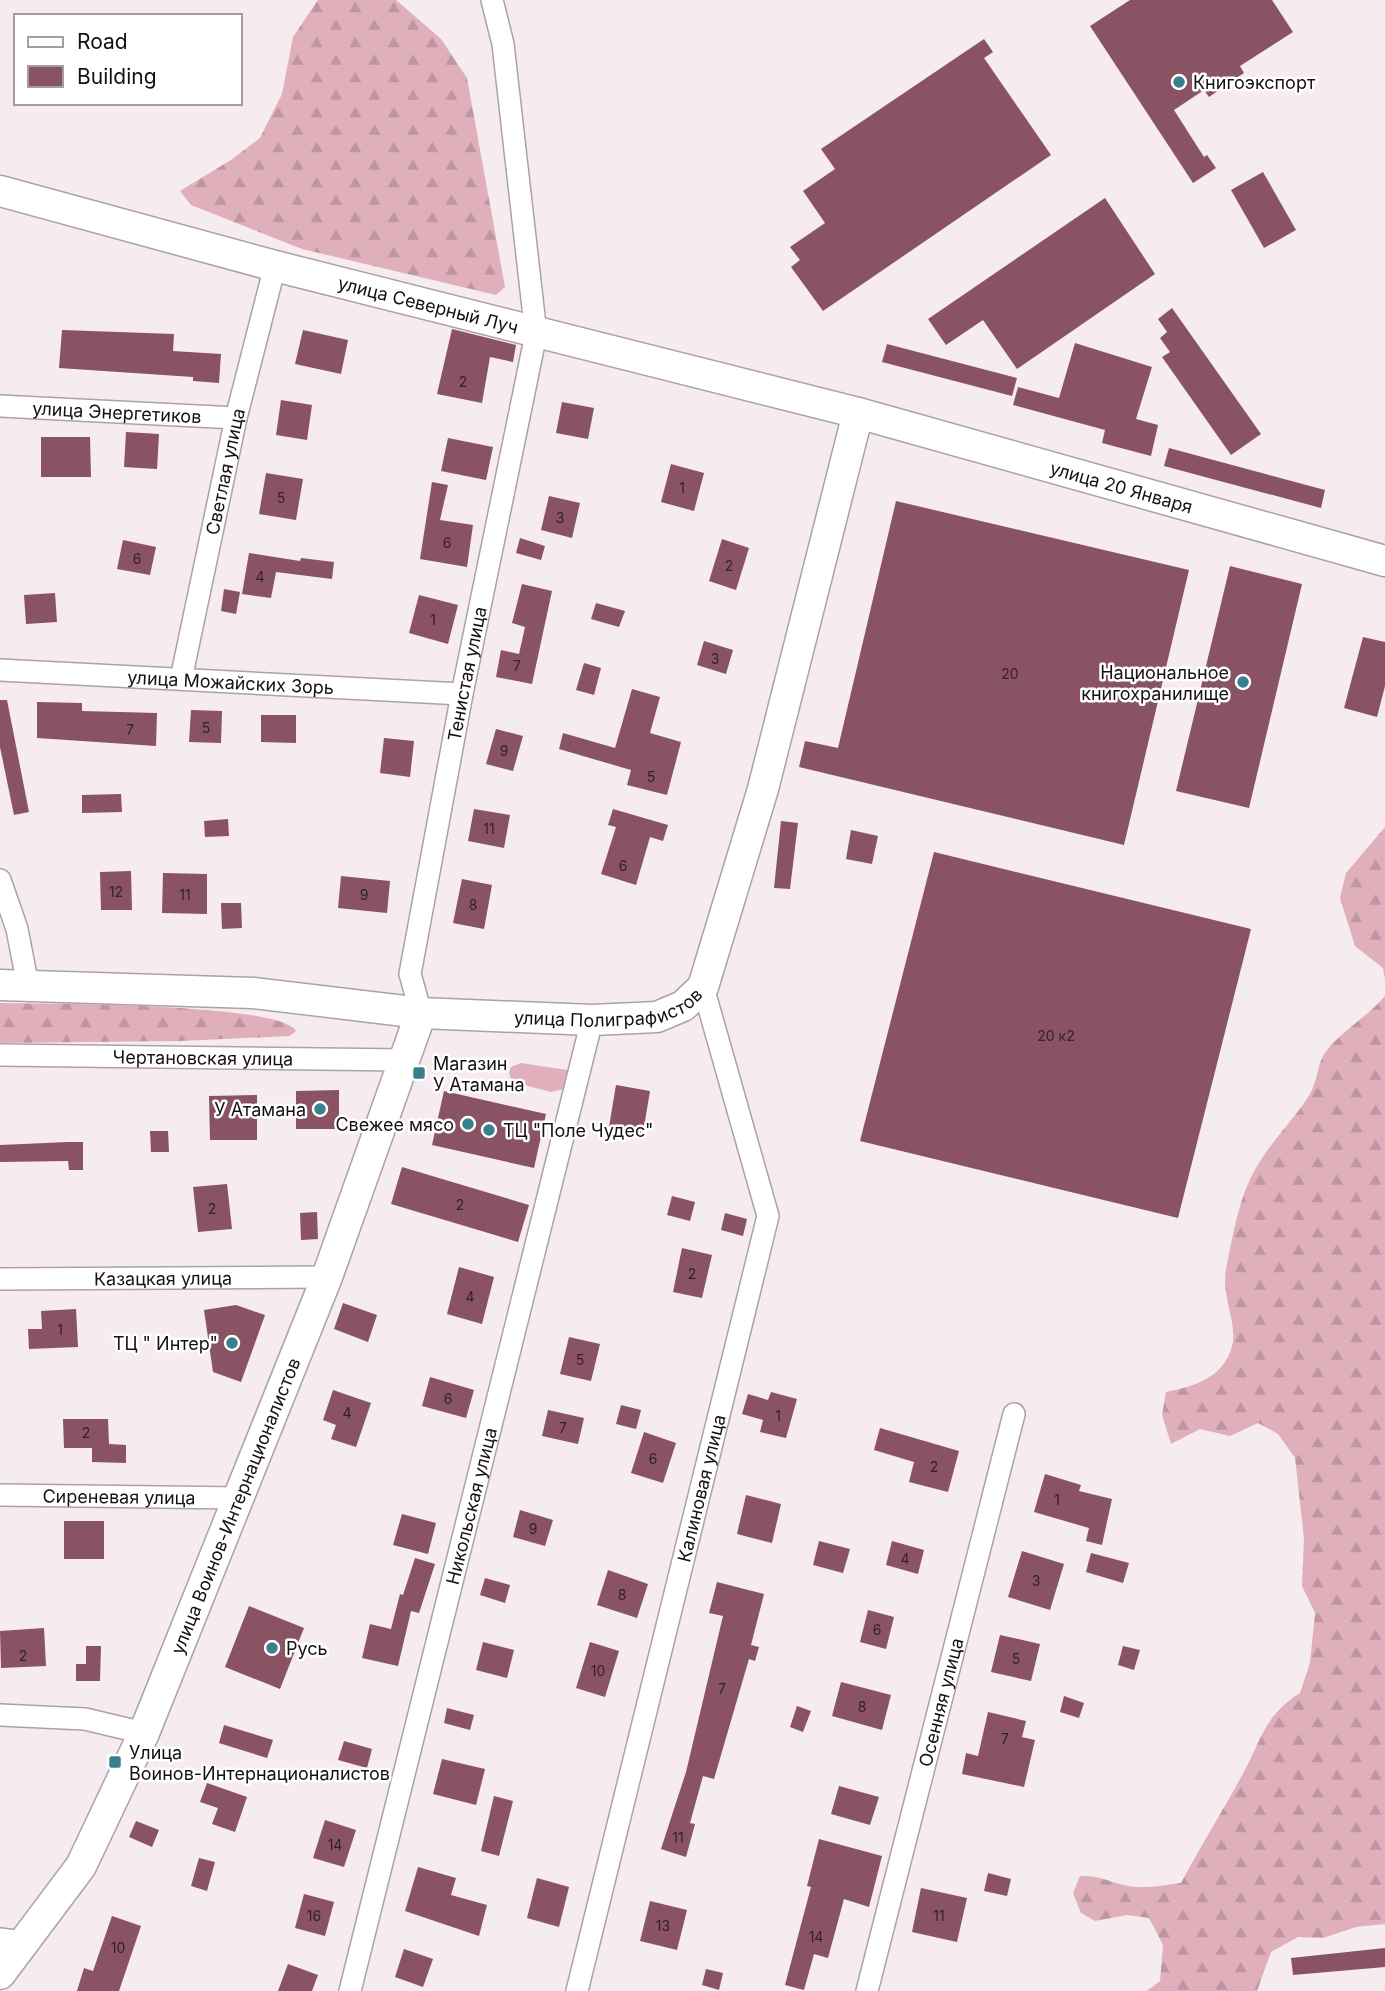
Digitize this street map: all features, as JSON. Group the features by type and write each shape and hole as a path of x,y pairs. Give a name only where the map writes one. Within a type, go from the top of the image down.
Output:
{"street":[{"name":"Тенистая улица","path":"421,1013 410,974 462,694 536,334 503,44 492,0"},
{"name":"улица Северный Луч","path":"0,191 536,334 858,413"},
{"name":"Светлая улица","path":"181,679 236,418 275,266"},
{"name":"улица Энергетиков","path":"0,406 236,418"},
{"name":"улица 20 Января","path":"858,413 1385,561"},
{"name":"улица Полиграфистов","path":"14,986 253,993 421,1013 592,1020 657,1017 683,1006 703,987 763,789 858,413"},
{"name":"улица Можайских Зорь","path":"0,670 462,694"},
{"path":"0,880 17,929 14,986"},
{"name":"Калиновая улица","path":"577,1991 768,1216 703,987"},
{"name":"улица Воинов-Интернационалистов","path":"0,1974 12,1941 81,1867 144,1733 327,1277 421,1013"},
{"name":"Никольская улица","path":"350,1991 592,1020"},
{"name":"Чертановская улица","path":"0,1055 405,1060"},
{"name":"Казацкая улица","path":"0,1279 327,1277"},
{"name":"Осенняя улица","path":"867,1991 1013,1414"},
{"name":"Сиреневая улица","path":"0,1495 240,1498"},
{"path":"0,1715 85,1719 144,1733"}],"green space":[{"path":"318,0 396,0 441,39 467,78 505,287 496,295 302,249 191,205 180,191 231,160 260,138 282,94 293,37"},
{"path":"1385,827 1385,979 1383,968 1355,946 1340,898 1346,873"},
{"path":"1385,996 1385,1924 1356,1927 1323,1938 1298,1937 1271,1952 1257,1991 1147,1991 1160,1981 1163,1945 1149,1918 1127,1915 1095,1921 1081,1913 1073,1893 1080,1876 1098,1877 1138,1887 1181,1883 1270,1721 1287,1702 1300,1693 1310,1663 1315,1613 1302,1586 1304,1538 1295,1458 1278,1434 1258,1423 1230,1436 1200,1429 1171,1444 1162,1415 1166,1392 1193,1385 1209,1377 1228,1357 1233,1335 1225,1277 1238,1214 1250,1179 1310,1094 1327,1050"},
{"path":"0,1003 207,1010 281,1022 296,1031 290,1036 181,1041 0,1043"},
{"path":"521,1063 567,1070 569,1077 564,1089 551,1092 512,1082 509,1073 511,1067"}],"building":[{"name":"Книгоэкспорт","path":"1130,0 1272,0 1293,32 1240,66 1244,73 1209,97 1204,90 1174,110 1204,157 1207,155 1216,168 1193,183 1090,26"},
{"path":"984,39 993,52 984,58 1051,155 823,311 791,267 800,260 790,247 825,223 803,191 835,169 821,149"},
{"path":"1263,172 1296,230 1264,248 1231,190"},
{"path":"1105,198 1155,274 1017,369 983,320 946,345 928,319"},
{"path":"1172,308 1261,434 1231,455 1162,357 1170,352 1160,338 1167,332 1158,319"},
{"path":"452,329 516,345 513,362 490,357 482,403 437,394"},
{"path":"62,330 174,334 173,351 221,354 219,383 193,381 193,377 59,368"},
{"path":"303,330 348,340 341,374 295,364"},
{"path":"1075,343 1152,367 1136,419 1158,425 1151,456 1102,443 1105,430 1013,405 1018,387 1059,398"},
{"path":"887,344 1017,378 1012,396 882,362"},
{"path":"281,400 312,405 307,440 276,435"},
{"path":"562,402 594,408 588,439 556,433"},
{"path":"126,432 159,434 157,469 124,467"},
{"path":"41,437 90,437 91,477 41,477"},
{"path":"448,438 493,447 486,480 441,471"},
{"path":"1169,448 1325,490 1321,508 1164,466"},
{"path":"671,464 704,473 694,511 661,502"},
{"path":"266,473 303,479 296,520 259,514"},
{"path":"432,482 448,485 440,520 473,525 467,567 420,559"},
{"path":"549,496 580,503 572,538 541,530"},
{"path":"896,501 1189,570 1124,845 799,767 805,741 838,748"},
{"path":"520,538 545,546 541,560 516,553"},
{"path":"722,539 749,548 736,590 709,581"},
{"path":"123,540 156,547 150,575 117,569"},
{"path":"249,553 300,561 301,558 334,562 332,579 276,572 271,598 242,594"},
{"path":"1230,566 1302,584 1249,808 1176,791"},
{"path":"522,584 552,591 532,684 496,677 501,650 519,654 525,627 512,623"},
{"path":"224,589 240,592 236,614 221,611"},
{"path":"55,593 57,622 26,624 24,595"},
{"path":"419,595 458,605 448,644 409,633"},
{"path":"596,603 625,611 619,627 591,619"},
{"path":"1363,637 1385,642 1385,686 1377,717 1344,708"},
{"path":"704,641 733,650 726,674 697,665"},
{"path":"584,663 601,668 594,695 576,690"},
{"path":"632,689 660,697 650,733 681,742 667,795 627,785 631,770 559,749 563,733 615,748"},
{"path":"0,700 7,700 29,812 14,815 0,747"},
{"path":"37,702 82,703 82,711 157,713 156,746 37,738"},
{"path":"191,710 222,711 221,743 189,742"},
{"path":"261,715 296,715 296,743 261,742"},
{"path":"496,729 523,736 513,771 486,764"},
{"path":"384,738 414,741 410,777 380,773"},
{"path":"121,794 122,812 82,813 82,795"},
{"path":"474,809 510,815 504,848 468,841"},
{"path":"613,809 668,825 663,841 650,837 636,885 601,874 616,827 608,825"},
{"path":"228,819 229,836 205,837 204,821"},
{"path":"781,821 798,823 790,889 774,888"},
{"path":"851,830 878,836 872,864 846,859"},
{"path":"934,852 1251,929 1178,1218 860,1141"},
{"path":"131,871 132,910 101,910 100,872"},
{"path":"163,873 207,874 207,914 162,913"},
{"path":"341,876 390,881 387,913 338,908"},
{"path":"462,879 492,885 484,929 453,923"},
{"path":"221,903 241,903 242,928 222,929"},
{"path":"616,1085 650,1091 643,1133 609,1127"},
{"path":"339,1090 339,1129 296,1129 296,1091"},
{"name":"ТЦ \"Поле Чудес\"","path":"444,1091 546,1114 534,1168 432,1145"},
{"path":"257,1095 257,1140 210,1140 209,1096"},
{"path":"150,1131 168,1131 169,1152 151,1152"},
{"path":"83,1142 83,1170 69,1170 68,1161 0,1162 0,1145"},
{"path":"402,1167 529,1205 518,1242 391,1204"},
{"path":"227,1184 232,1229 198,1232 193,1187"},
{"path":"672,1196 695,1202 690,1221 667,1215"},
{"path":"317,1212 318,1239 301,1240 300,1213"},
{"path":"725,1213 747,1219 743,1236 721,1230"},
{"path":"682,1248 712,1255 702,1298 673,1292"},
{"path":"459,1267 494,1277 482,1324 447,1314"},
{"path":"343,1303 377,1315 368,1342 334,1329"},
{"name":"ТЦ \" Интер\"","path":"236,1305 265,1315 241,1382 213,1372 204,1310"},
{"path":"76,1309 78,1347 29,1349 28,1329 42,1329 41,1311"},
{"path":"569,1337 600,1344 591,1381 560,1374"},
{"path":"430,1377 474,1390 466,1418 422,1406"},
{"path":"333,1390 371,1403 356,1447 331,1439 336,1425 323,1420"},
{"path":"771,1392 797,1399 786,1438 760,1432 763,1420 742,1414 748,1394 768,1400"},
{"path":"621,1405 641,1410 636,1429 616,1424"},
{"path":"548,1410 584,1418 578,1444 542,1436"},
{"path":"63,1419 108,1419 109,1444 126,1445 126,1463 92,1462 92,1448 64,1448"},
{"path":"880,1428 959,1451 948,1492 909,1482 914,1462 874,1450"},
{"path":"644,1432 676,1443 663,1483 631,1473"},
{"path":"1045,1474 1081,1485 1079,1491 1112,1499 1102,1545 1086,1541 1089,1528 1034,1512"},
{"path":"746,1495 781,1504 772,1543 737,1534"},
{"path":"520,1510 553,1520 545,1546 513,1537"},
{"path":"402,1514 436,1523 428,1554 393,1545"},
{"path":"64,1521 104,1521 104,1559 64,1559"},
{"path":"819,1541 850,1549 843,1573 813,1565"},
{"path":"892,1541 924,1550 918,1574 886,1565"},
{"path":"1022,1551 1064,1564 1050,1610 1008,1597"},
{"path":"1091,1553 1129,1563 1123,1583 1086,1572"},
{"path":"415,1558 435,1564 419,1613 411,1611 398,1666 362,1658 370,1624 391,1629 400,1594 403,1595"},
{"path":"608,1570 648,1584 637,1618 597,1605"},
{"path":"485,1578 510,1585 505,1603 480,1595"},
{"path":"717,1582 764,1594 751,1645 759,1647 755,1661 749,1659 714,1779 703,1776 690,1823 695,1824 686,1857 661,1849 686,1772 723,1616 709,1613"},
{"name":"Русь","path":"249,1606 304,1628 280,1689 225,1667"},
{"path":"868,1610 894,1617 886,1649 860,1642"},
{"path":"44,1628 46,1666 1,1668 0,1631"},
{"path":"1000,1635 1040,1644 1031,1681 991,1672"},
{"path":"483,1642 514,1650 507,1678 476,1670"},
{"path":"590,1642 619,1651 605,1697 576,1688"},
{"path":"86,1646 101,1646 100,1681 76,1681 76,1664 86,1664"},
{"path":"1123,1646 1140,1650 1134,1670 1118,1665"},
{"path":"841,1682 891,1695 882,1730 832,1716"},
{"path":"1064,1696 1084,1703 1079,1718 1060,1712"},
{"path":"797,1706 811,1711 803,1732 790,1727"},
{"path":"447,1708 474,1715 470,1730 444,1723"},
{"path":"988,1712 1026,1721 1022,1737 1035,1740 1024,1787 962,1774 966,1753 978,1756"},
{"path":"224,1725 273,1740 267,1758 219,1743"},
{"path":"344,1741 372,1749 367,1768 338,1760"},
{"path":"442,1759 485,1769 476,1805 433,1794"},
{"path":"207,1783 247,1797 235,1832 212,1824 218,1808 200,1802"},
{"path":"839,1786 879,1797 870,1825 831,1814"},
{"path":"494,1796 513,1801 499,1856 481,1851"},
{"path":"325,1820 356,1830 344,1867 313,1858"},
{"path":"136,1821 159,1830 152,1847 129,1837"},
{"path":"819,1839 882,1856 869,1907 844,1899 828,1958 814,1954 804,1990 785,1985 811,1887 807,1886"},
{"path":"199,1858 215,1862 207,1891 191,1886"},
{"path":"418,1867 456,1878 451,1895 487,1905 479,1936 405,1911"},
{"path":"988,1873 1011,1879 1007,1896 984,1891"},
{"path":"537,1878 569,1887 559,1927 527,1918"},
{"path":"921,1888 967,1898 957,1942 912,1932"},
{"path":"304,1894 334,1902 325,1936 295,1928"},
{"path":"650,1901 687,1910 677,1950 640,1941"},
{"path":"112,1916 141,1926 119,1991 77,1991 84,1968 93,1971"},
{"path":"1385,1948 1385,1967 1293,1975 1291,1958"},
{"path":"404,1949 433,1959 423,1987 395,1977"},
{"path":"288,1964 318,1975 312,1991 278,1991"},
{"path":"706,1969 723,1973 719,1990 702,1985"}],"place":[{"name":"Книгоэкспорт","path":"1179,82"},
{"name":"Национальное книгохранилище","path":"1243,682"},
{"name":"Магазин У Атамана","path":"419,1073"},
{"name":"У Атамана","path":"320,1109"},
{"name":"Свежее мясо","path":"468,1124"},
{"name":"ТЦ \"Поле Чудес\"","path":"489,1130"},
{"name":"ТЦ \" Интер\"","path":"232,1343"},
{"name":"Русь","path":"272,1648"},
{"name":"Улица Воинов-Интернационалистов","path":"115,1762"}]}
